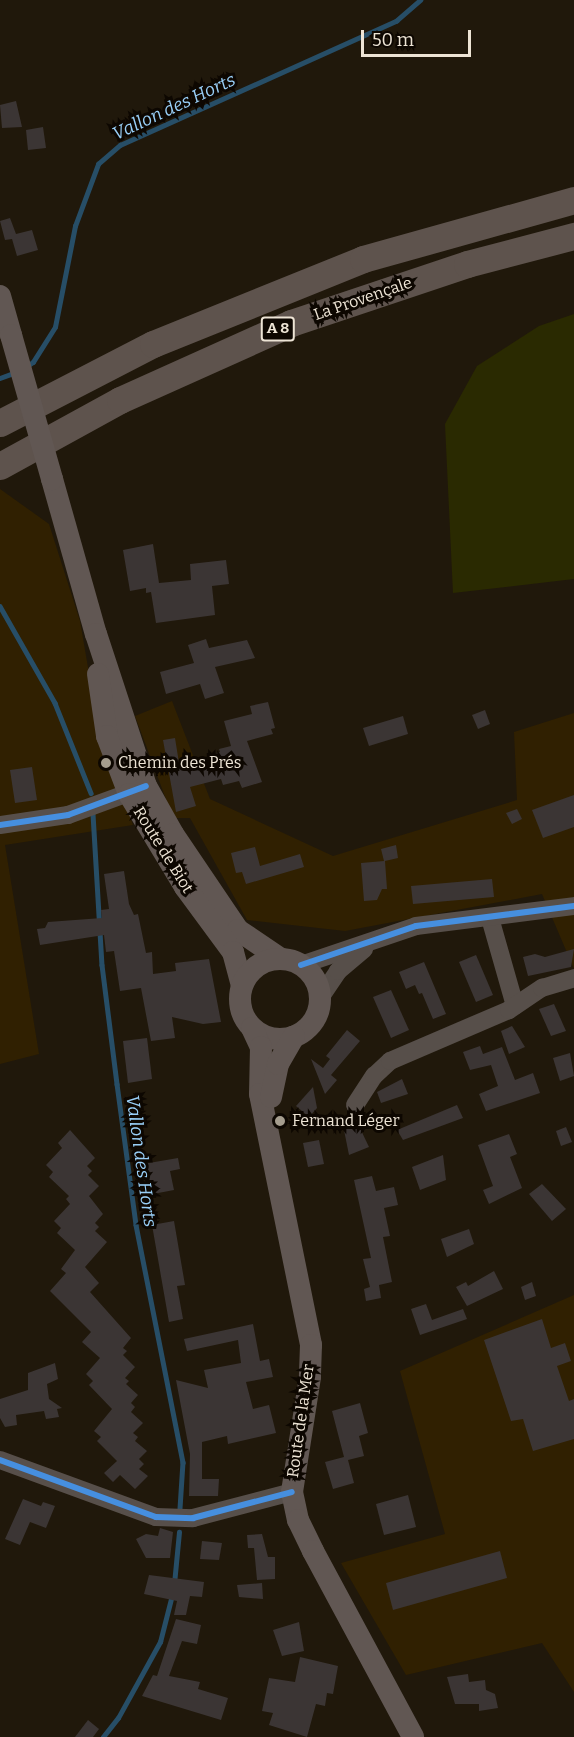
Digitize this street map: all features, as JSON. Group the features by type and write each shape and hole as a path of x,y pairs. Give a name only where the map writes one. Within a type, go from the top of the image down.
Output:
{"highway":[{"name":"La Provençale","path":"0,423 153,344 363,259 574,200"},
{"name":"La Provençale","path":"0,466 120,400 291,323 467,264 574,236"}],"main road":[{"name":"Route de Biot","path":"0,296 138,790 185,887 233,952 242,985"},
{"name":"Route de Biot","path":"138,790 173,834 238,930 291,962"},
{"path":"267,1116 278,1064 294,1036 313,1022 320,998 311,974 291,962 257,966 242,985 241,1008 252,1028 272,1038 294,1036"},
{"name":"Route de la Mer","path":"252,1028 261,1047 260,1094 267,1116 311,1345 310,1377 292,1492 298,1520 413,1737"}],"street":[{"path":"0,825 68,815 138,790"},
{"path":"291,962 372,942 416,926 496,918 574,906"},
{"path":"496,918 520,1002"},
{"path":"320,998 338,972 372,942"},
{"path":"355,1105 374,1076 390,1061 520,1002 542,988 574,978"},
{"path":"0,1460 156,1517 193,1518 292,1492"}],"shaded area":[{"path":"574,314 574,579 453,593 445,424 477,366 539,326"},
{"path":"0,489 49,524 80,621 99,731 133,825 5,845 39,1054 0,1064"},
{"path":"172,701 210,799 333,856 517,800 514,732 574,713 574,969 542,894 345,931 247,920 190,818 173,818 135,716"},
{"path":"574,1295 574,1692 542,1643 406,1675 341,1563 445,1534 400,1371"}],"building":[{"path":"16,101 22,127 2,128 0,105"},
{"path":"43,127 46,148 28,150 26,130"},
{"path":"10,218 16,234 32,230 38,250 17,256 12,239 5,240 0,221"},
{"path":"153,544 159,583 191,580 190,564 226,560 229,584 212,586 215,615 156,623 151,592 146,593 146,588 130,591 123,550"},
{"path":"206,639 209,648 247,640 255,658 215,667 224,693 205,699 200,684 166,694 160,672 194,663 188,645"},
{"path":"268,702 275,728 271,729 273,734 247,741 262,782 242,788 239,781 223,785 221,779 190,787 196,806 176,812 163,740 175,738 180,769 215,759 213,754 220,752 219,749 231,746 224,721 252,714 250,706"},
{"path":"485,710 490,724 478,729 472,715"},
{"path":"403,716 408,734 369,746 363,728"},
{"path":"32,767 37,800 15,803 10,770"},
{"path":"574,795 574,827 543,838 532,810"},
{"path":"517,809 522,819 512,824 506,813"},
{"path":"396,845 398,858 385,861 387,889 382,889 377,900 364,901 361,863 384,861 381,849"},
{"path":"255,847 260,866 300,854 304,867 246,884 242,872 236,873 231,853"},
{"path":"124,871 129,904 134,915 138,914 146,953 152,952 153,974 176,971 175,963 209,959 221,1022 203,1024 172,1017 175,1038 151,1041 141,988 120,991 114,951 106,952 104,935 40,945 37,929 45,928 48,922 102,918 101,910 109,909 104,874"},
{"path":"492,879 494,897 413,904 411,886"},
{"path":"574,949 571,967 528,976 523,957 535,954 545,957"},
{"path":"476,955 493,995 476,1002 459,962"},
{"path":"424,962 446,1014 433,1019 422,993 419,994 415,985 406,989 399,972"},
{"path":"391,990 409,1030 391,1038 373,997"},
{"path":"554,1004 566,1031 551,1036 539,1009"},
{"path":"512,1026 525,1047 509,1054 501,1031"},
{"path":"347,1030 360,1041 331,1075 337,1080 325,1094 311,1059 323,1068 330,1059 326,1056"},
{"path":"147,1038 152,1079 128,1083 123,1041"},
{"path":"480,1046 483,1054 502,1047 515,1080 533,1073 540,1093 486,1111 479,1094 498,1086 491,1065 470,1070 463,1052"},
{"path":"570,1053 574,1076 560,1081 553,1058"},
{"path":"402,1079 408,1094 381,1103 377,1092"},
{"path":"313,1087 317,1108 309,1117 296,1106"},
{"path":"457,1105 463,1118 403,1140 397,1130"},
{"path":"358,1124 369,1147 349,1155 344,1130"},
{"path":"566,1127 572,1142 561,1146 556,1131"},
{"path":"70,1130 95,1158 87,1166 92,1171 88,1175 99,1186 89,1196 103,1214 95,1223 99,1227 95,1231 107,1242 85,1267 99,1283 90,1292 131,1338 123,1348 127,1351 123,1355 135,1367 125,1378 129,1381 126,1384 138,1395 131,1403 135,1407 131,1412 143,1423 133,1433 138,1437 135,1441 147,1451 139,1459 144,1464 139,1469 148,1476 135,1489 120,1475 113,1482 104,1473 117,1461 97,1441 101,1437 94,1431 112,1409 89,1385 93,1381 86,1374 100,1358 82,1342 91,1332 50,1291 66,1273 61,1269 75,1250 57,1233 61,1228 54,1221 70,1204 66,1199 69,1196 49,1177 53,1172 46,1165 62,1148 58,1143"},
{"path":"509,1134 517,1154 510,1157 522,1188 489,1204 483,1190 493,1186 478,1145"},
{"path":"319,1140 324,1164 308,1167 303,1143"},
{"path":"443,1155 446,1180 420,1190 412,1167"},
{"path":"178,1158 180,1169 170,1171 174,1190 153,1194 143,1164"},
{"path":"372,1176 376,1191 394,1187 398,1205 384,1208 390,1236 383,1237 392,1282 379,1285 381,1298 366,1301 364,1289 370,1287 363,1259 371,1258 354,1180"},
{"path":"542,1184 566,1209 552,1221 529,1194"},
{"path":"174,1221 185,1285 177,1286 183,1319 169,1322 152,1225"},
{"path":"469,1229 474,1244 447,1257 441,1239"},
{"path":"494,1271 503,1289 467,1306 456,1287 466,1282 468,1286"},
{"path":"532,1282 536,1296 525,1300 521,1287"},
{"path":"426,1304 432,1320 463,1309 467,1319 420,1335 411,1309"},
{"path":"542,1319 551,1348 565,1343 571,1361 557,1366 569,1401 574,1399 574,1439 533,1451 523,1419 511,1421 484,1340"},
{"path":"253,1324 260,1361 269,1359 273,1377 246,1382 253,1409 269,1405 276,1433 228,1444 227,1436 202,1442 202,1479 219,1479 218,1496 189,1496 190,1454 176,1380 208,1388 204,1370 241,1363 238,1340 187,1351 184,1339"},
{"path":"55,1363 58,1379 47,1384 49,1399 62,1408 57,1409 59,1417 46,1419 44,1411 16,1415 17,1425 5,1427 0,1418 0,1399 28,1390 28,1373"},
{"path":"360,1403 368,1433 359,1436 364,1456 348,1460 354,1483 333,1489 325,1462 344,1457 332,1411"},
{"path":"408,1495 416,1527 384,1535 376,1504"},
{"path":"23,1499 41,1506 43,1502 55,1506 46,1528 30,1522 20,1545 5,1539"},
{"path":"160,1528 173,1532 170,1558 146,1558 136,1539 146,1534 158,1536"},
{"path":"262,1534 268,1557 275,1557 275,1579 257,1580 254,1548 248,1548 247,1535"},
{"path":"202,1541 222,1543 219,1560 200,1559"},
{"path":"500,1551 507,1578 393,1610 386,1583"},
{"path":"149,1575 204,1582 202,1597 190,1596 186,1615 174,1615 177,1601 144,1594"},
{"path":"262,1583 263,1599 239,1597 237,1585"},
{"path":"176,1619 201,1625 197,1644 182,1641 169,1676 200,1682 198,1689 228,1698 221,1720 142,1696 153,1675 157,1676"},
{"path":"299,1622 304,1651 282,1656 273,1630"},
{"path":"300,1657 338,1666 333,1694 327,1693 325,1706 316,1704 307,1737 269,1725 273,1713 262,1711 269,1678 295,1682"},
{"path":"468,1674 469,1682 485,1680 486,1690 495,1694 498,1708 479,1711 479,1704 455,1704 447,1677"},
{"path":"88,1720 99,1729 93,1737 75,1737"}],"waterway":[{"name":"Vallon des Horts","path":"27,366 33,362 55,327 75,226 98,164 120,145 396,21 420,0"},
{"name":"Vallon des Horts","path":"0,378 14,373"},
{"name":"Vallon des Horts","path":"0,606 55,703 91,793"},
{"name":"Vallon des Horts","path":"93,814 102,965 136,1225 183,1462 180,1508"},
{"name":"Vallon des Horts","path":"174,1584 179,1532"},
{"name":"Vallon des Horts","path":"103,1737 118,1718 160,1642 172,1595"}],"cycle path":[{"path":"0,825 68,815 146,786"},
{"path":"301,965 416,926 574,906"},
{"path":"0,1460 156,1517 193,1518 292,1492"}],"place":[{"name":"Chemin des Prés","path":"106,763"},
{"name":"Fernand Léger","path":"280,1121"}]}
